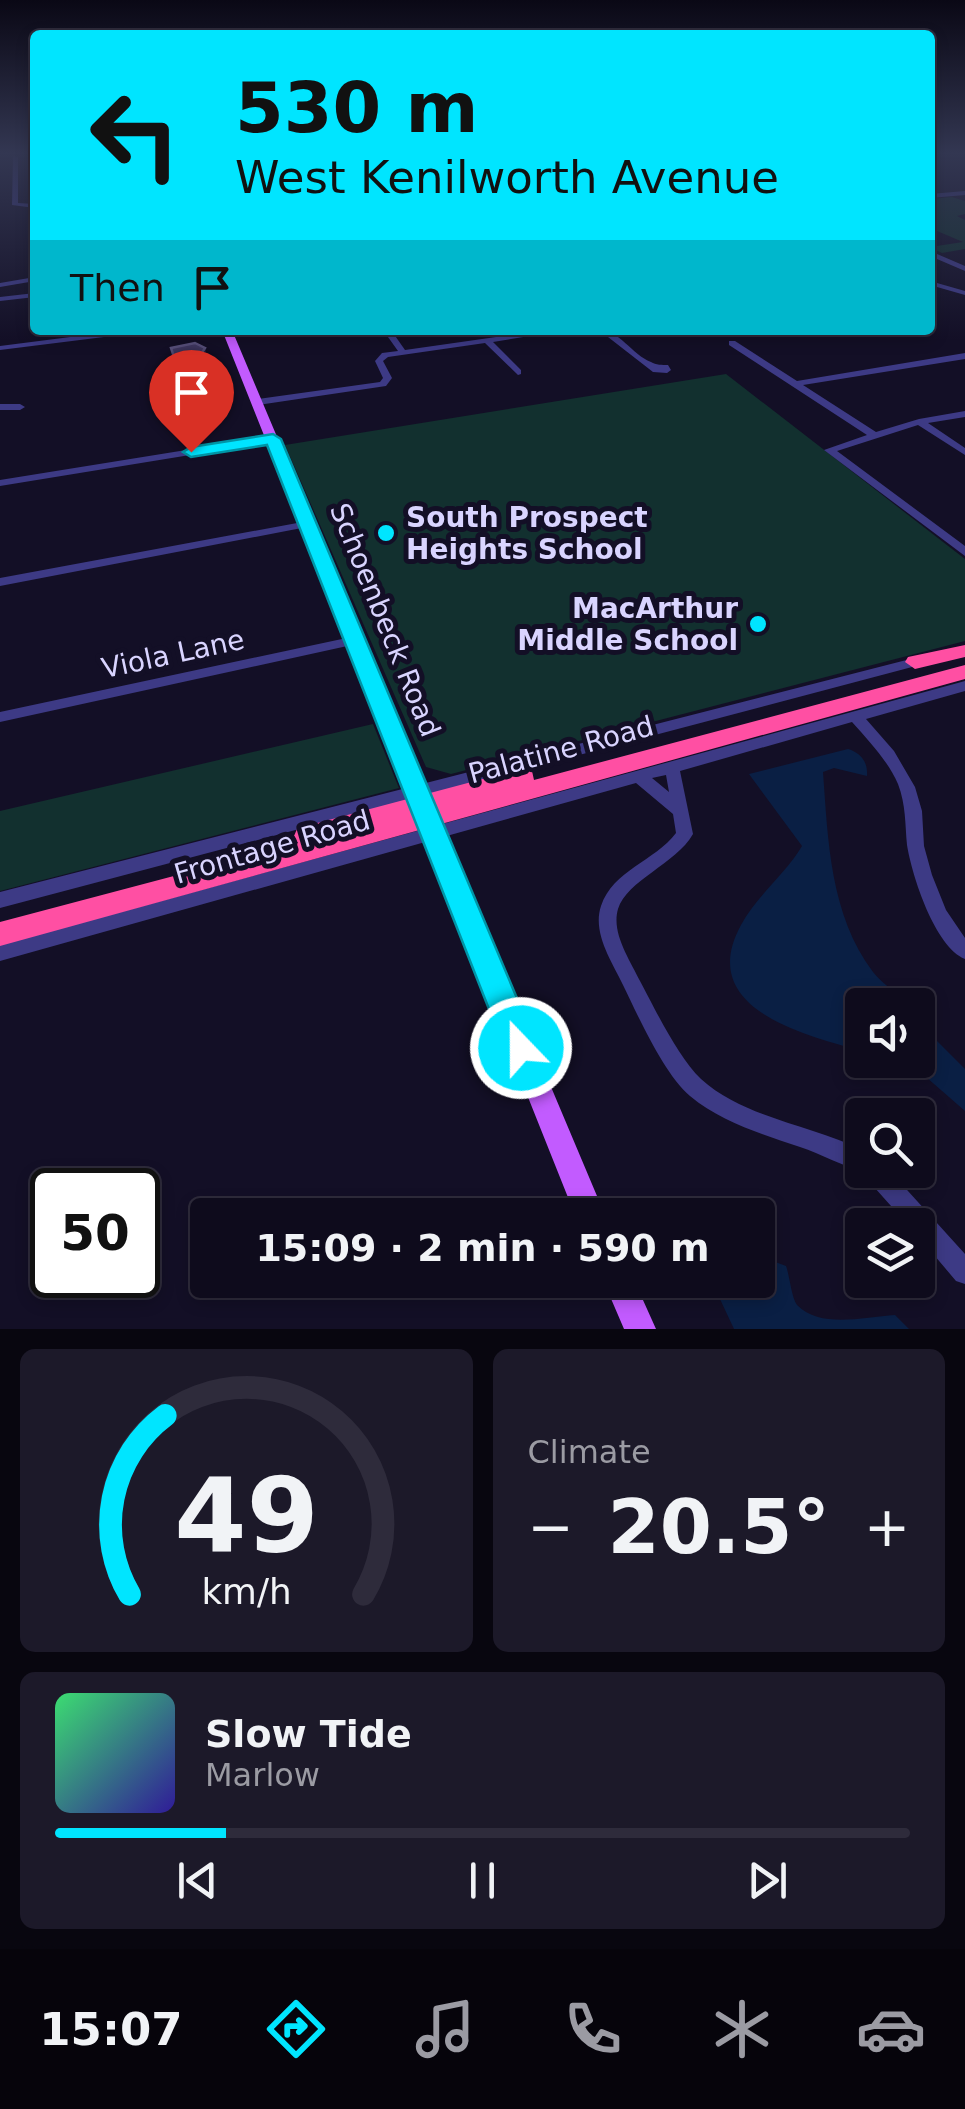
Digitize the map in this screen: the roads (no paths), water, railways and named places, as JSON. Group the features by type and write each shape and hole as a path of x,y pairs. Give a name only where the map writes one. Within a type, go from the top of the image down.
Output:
{"highway":[{"path":"915,662 965,650"},
{"name":"Palatine Road","path":"0,934 965,660"},
{"name":"Palatine Road","path":"0,920 965,672"}],"main road":[{"name":"Schoenbeck Road","path":"229,335 583,1198"},
{"path":"626,1298 640,1329"}],"street":[{"path":"935,255 965,268"},
{"path":"30,280 3,285 2,299 30,296"},
{"path":"935,284 965,293"},
{"path":"0,348 104,335"},
{"path":"392,335 402,350"},
{"path":"258,402 383,384 388,378 378,361 402,350 528,335"},
{"path":"609,335 656,368"},
{"path":"487,341 518,372"},
{"path":"732,343 874,435"},
{"path":"799,384 965,356"},
{"path":"0,407 20,407"},
{"path":"965,414 919,422 829,450 965,552"},
{"path":"919,422 965,452"},
{"path":"0,482 273,439"},
{"path":"0,582 308,524"},
{"name":"Viola Lane","path":"0,718 356,640"},
{"name":"Frontage Road","path":"0,953 426,811 915,662"},
{"name":"Frontage Road","path":"0,900 426,811 640,777 965,686"},
{"path":"855,716 888,752 900,772 912,801 916,846 934,904 965,951"},
{"path":"672,768 686,828 680,841 623,886 610,904 607,928 622,969 692,1085 750,1120 845,1151"},
{"path":"640,777 682,813"},
{"path":"890,1188 965,1272"}],"water":[{"path":"848,749 857,753 866,766 867,776 834,768 823,772 840,902 859,950 890,988 845,988 845,1046 763,1014 744,998 732,978 731,954 741,925 802,846 749,774"},
{"path":"935,1039 965,1069 965,1111 927,1078 935,1078"},
{"path":"775,1262 786,1266 795,1301 807,1312 843,1320 895,1315 909,1329 734,1329 719,1298 775,1298"}],"place":[{"name":"South Prospect Heights School","path":"386,533"},
{"name":"MacArthur Middle School","path":"758,624"}]}
